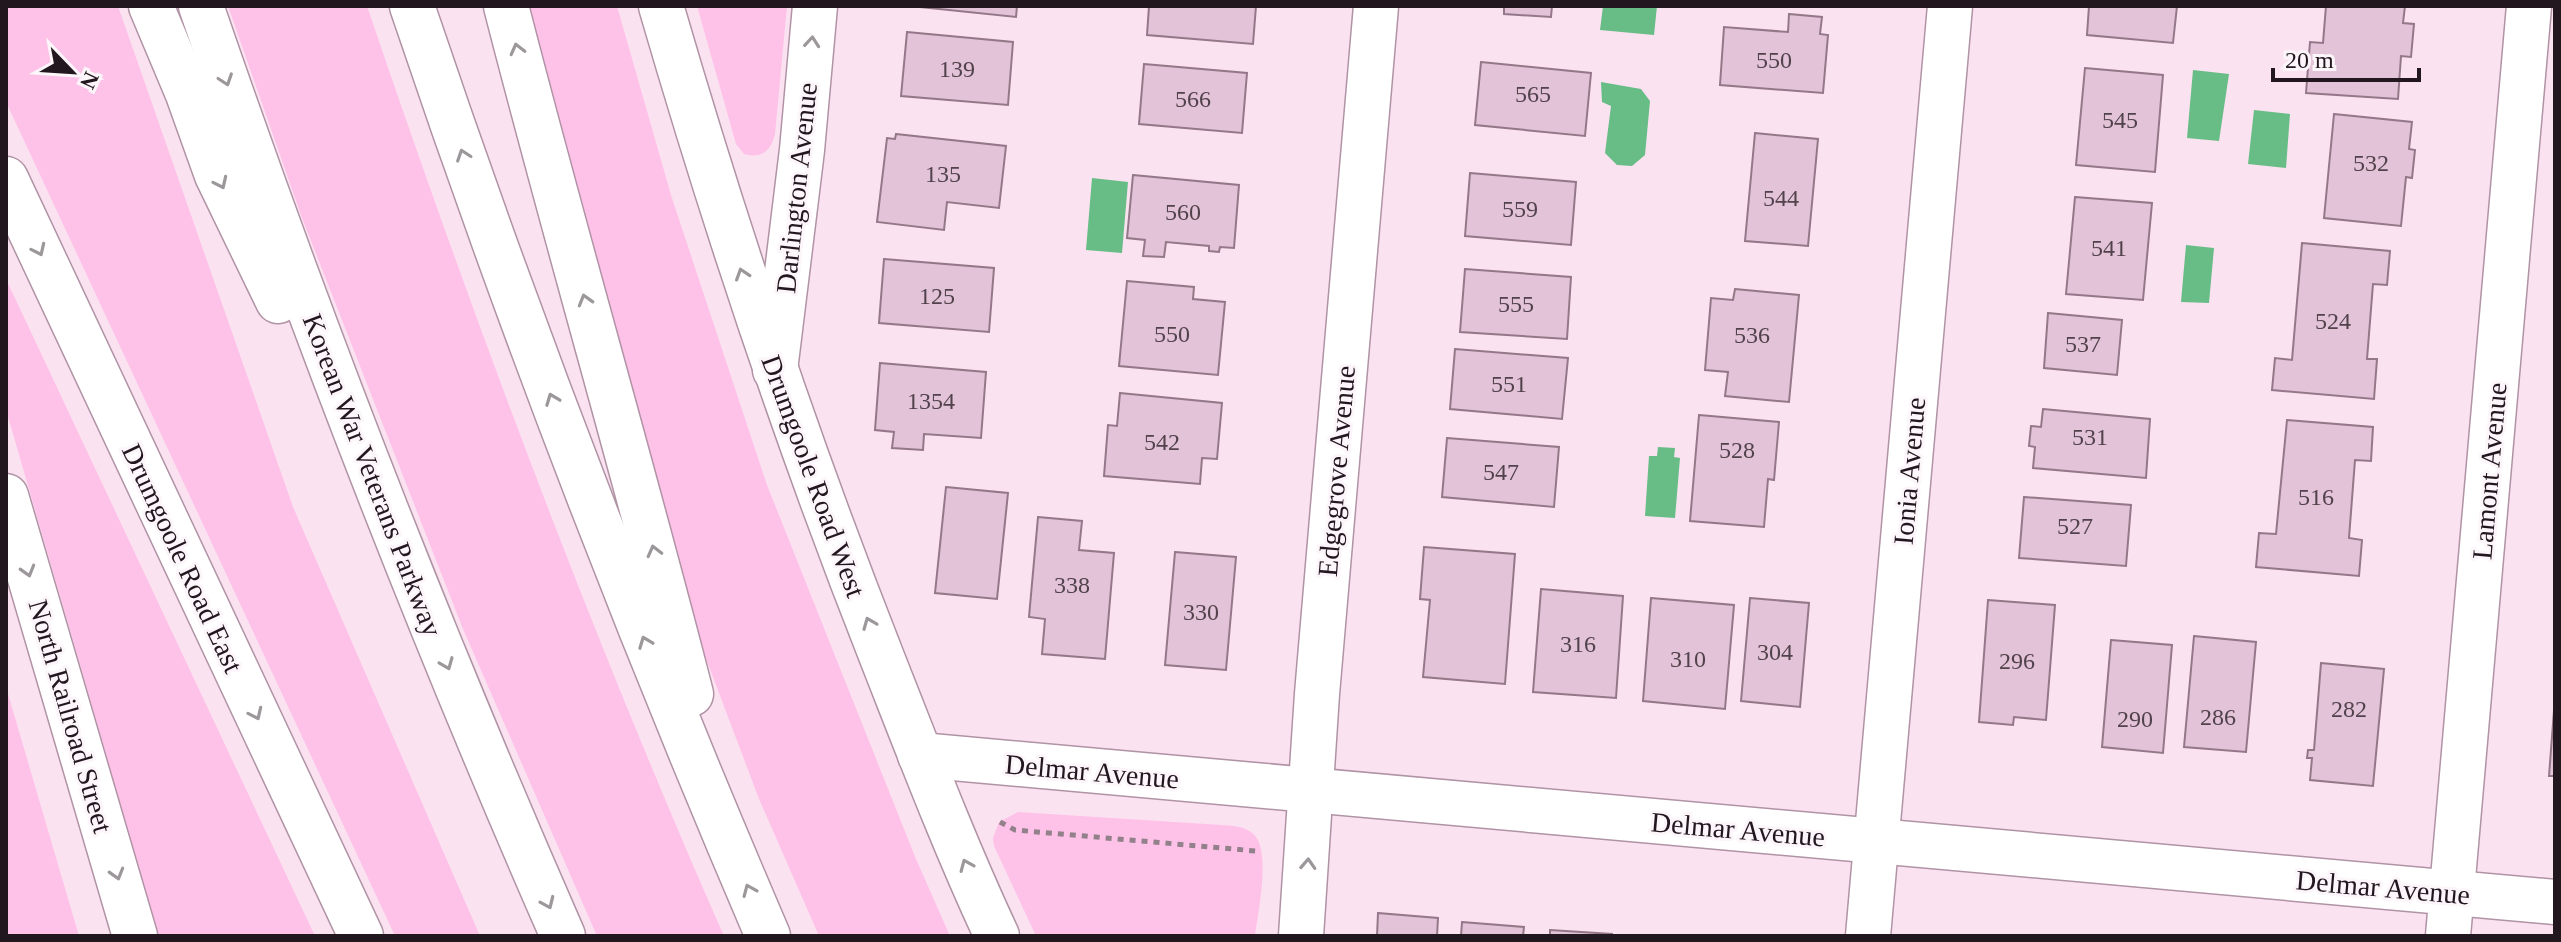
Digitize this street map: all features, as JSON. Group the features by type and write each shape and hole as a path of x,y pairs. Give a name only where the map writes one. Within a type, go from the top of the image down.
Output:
{"main road":[{"path":"151,6 188,94 217,175 403,553"},
{"name":"Korean War Veterans Parkway","path":"201,6 282,240 403,553 468,717 563,936"},
{"path":"412,6 479,203 539,365 663,688 768,936"},
{"path":"506,6 637,484 729,843"},
{"name":"Drumgoole Road West","path":"661,6 720,205 837,543 920,755 997,936"},
{"name":"Darlington Avenue","path":"775,370 802,150 815,6"},
{"name":"Edgegrove Avenue","path":"1301,936 1317,694 1376,6"},
{"name":"Ionia Avenue","path":"1868,936 1950,6"},
{"name":"Lamont Avenue","path":"2448,936 2529,6"},
{"name":"Drumgoole Road East","path":"6,179 361,936"},
{"name":"North Railroad Street","path":"6,496 135,936"},
{"name":"Delmar Avenue","path":"920,755 2555,902"}],"path":[{"path":"999,822 1015,830 1256,851"}],"shaded area":[{"path":"6,6 118,6 293,507 480,936 395,936 6,102"},
{"path":"228,6 367,6 535,475 627,707 724,936 597,936 463,629 302,218"},
{"path":"518,6 617,6 671,195 767,485 916,859 950,936 819,936 759,799 699,640"},
{"path":"697,6 787,6 775,134 768,149 760,154 744,154 736,144"},
{"path":"1603,6 1657,6 1654,35 1600,30"},
{"path":"2193,70 2229,74 2219,141 2187,138"},
{"path":"1601,82 1641,89 1650,101 1645,155 1632,166 1617,165 1605,153 1611,106 1602,102"},
{"path":"2254,110 2290,114 2286,168 2248,164"},
{"path":"1092,178 1128,182 1122,253 1086,250"},
{"path":"2186,245 2214,248 2209,303 2181,302"},
{"path":"6,279 315,936 155,936 106,754 6,410"},
{"path":"1658,447 1675,448 1674,457 1680,458 1675,518 1645,516 1649,456 1657,456"},
{"path":"6,687 79,936 6,936"},
{"path":"1018,812 1222,825 1249,831 1256,837 1262,857 1262,885 1255,936 1036,936 994,846 993,838 999,822"}],"building":[{"path":"910,6 1017,6 1016,17"},
{"path":"1149,6 1256,6 1253,44 1147,35"},
{"path":"1504,6 1552,6 1551,17 1504,14"},
{"path":"2089,6 2177,6 2173,43 2087,35"},
{"path":"2326,6 2405,6 2403,23 2414,24 2411,57 2401,56 2398,99 2306,93 2310,42 2323,43"},
{"path":"1789,14 1822,17 1820,34 1828,35 1823,93 1720,85 1724,27 1788,32"},
{"path":"907,32 1013,42 1008,105 901,96"},
{"path":"1481,62 1591,73 1585,136 1475,125"},
{"path":"1144,64 1247,73 1242,133 1139,124"},
{"path":"2085,68 2163,75 2155,172 2076,165"},
{"path":"2334,114 2412,122 2409,149 2415,150 2412,178 2406,177 2401,226 2324,218"},
{"path":"1755,133 1818,139 1808,246 1745,241"},
{"path":"896,134 1006,146 999,208 947,202 944,230 877,222 887,138 895,139"},
{"path":"1470,173 1576,182 1571,245 1465,236"},
{"path":"1133,175 1239,185 1234,248 1220,247 1219,252 1209,251 1209,246 1166,242 1164,257 1143,256 1145,240 1127,238"},
{"path":"2075,197 2152,203 2143,300 2066,294"},
{"path":"2302,243 2390,251 2387,285 2373,284 2367,359 2377,359 2374,399 2272,390 2275,358 2292,360"},
{"path":"884,259 994,268 989,332 879,323"},
{"path":"1465,269 1571,277 1567,339 1460,332"},
{"path":"1127,281 1194,287 1193,299 1225,302 1218,375 1119,366"},
{"path":"1735,289 1799,295 1789,402 1725,396 1728,372 1705,370 1711,298 1733,300"},
{"path":"2048,313 2122,320 2117,375 2044,368"},
{"path":"1455,349 1568,358 1562,419 1450,409"},
{"path":"880,363 986,372 981,438 924,434 923,450 892,448 894,432 875,430"},
{"path":"1120,393 1222,403 1217,459 1202,458 1200,484 1104,476 1108,425 1117,426"},
{"path":"2043,409 2150,419 2146,478 2033,468 2035,447 2029,446 2031,426 2041,427"},
{"path":"1699,415 1779,422 1774,480 1768,479 1764,527 1690,521"},
{"path":"2287,420 2373,427 2371,461 2355,460 2349,538 2362,540 2359,576 2256,567 2259,533 2276,534"},
{"path":"1447,438 1559,447 1554,507 1442,497"},
{"path":"946,487 1008,493 997,599 935,593"},
{"path":"2024,497 2131,505 2126,566 2019,558"},
{"path":"1038,517 1082,521 1079,550 1114,553 1105,659 1042,654 1045,619 1029,617"},
{"path":"1424,547 1515,554 1505,684 1423,677 1430,600 1420,599"},
{"path":"1175,552 1236,557 1226,670 1165,665"},
{"path":"1541,589 1623,596 1616,698 1533,692"},
{"path":"1651,598 1734,605 1725,709 1643,701"},
{"path":"1750,598 1809,603 1800,707 1741,701"},
{"path":"1988,600 2055,605 2046,720 2014,717 2013,725 1979,722"},
{"path":"2194,636 2256,642 2246,752 2184,747"},
{"path":"2111,640 2172,645 2163,753 2102,747"},
{"path":"2321,663 2384,669 2373,786 2310,780 2312,758 2307,758 2308,750 2314,750"},
{"path":"2555,697 2555,776 2549,776"},
{"path":"1378,913 1438,918 1437,936 1377,936"},
{"path":"1462,922 1524,927 1523,936 1461,936"},
{"path":"1550,930 1612,934 1612,936 1550,936"}]}
